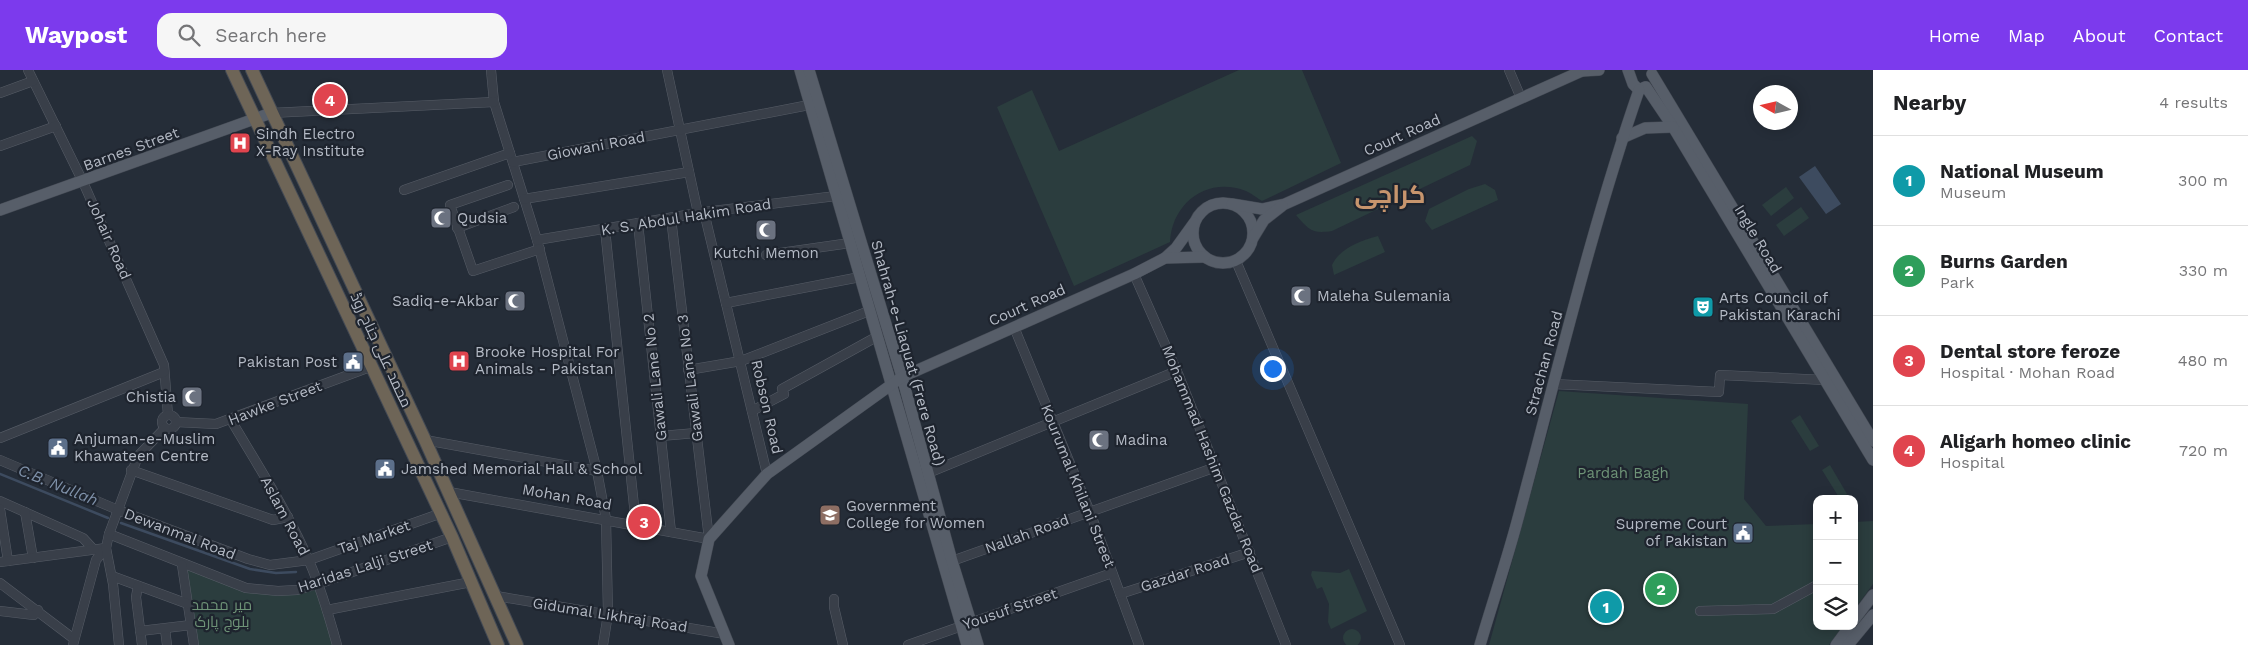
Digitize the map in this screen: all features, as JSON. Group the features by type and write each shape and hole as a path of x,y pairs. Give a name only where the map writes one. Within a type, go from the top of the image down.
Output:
{"highway":[{"name":"محمد علی جناح روڈ","path":"232,70 439,514 452,537 498,645"},
{"name":"محمد علی جناح روڈ","path":"252,70 449,492 517,645"}],"main road":[{"name":"Shahrah-e-Liaquat (Frere Road)","path":"800,70 878,336 897,381 928,473 952,561 966,625 967,645"},
{"name":"Shahrah-e-Liaquat (Frere Road)","path":"809,70 966,625 978,645"},
{"name":"Court Road","path":"1232,204 1262,209 1285,204 1583,71 1599,70"},
{"name":"Ingle Road","path":"1628,70 1633,84 1643,88 1673,127 1873,460"},
{"name":"Ingle Road","path":"1653,72 1873,441"},
{"name":"Strachan Road","path":"1480,645 1517,523 1553,384 1622,138 1643,88 1653,72"},
{"name":"Barnes Street","path":"0,210 84,182 271,113"},
{"path":"1622,138 1645,128 1673,127"},
{"path":"1165,258 1176,248 1205,208 1215,204 1232,204 1247,215 1253,238"},
{"path":"1196,219 1193,236 1195,246 1204,257 1214,262 1228,263 1236,261 1249,248 1264,220 1285,204"},
{"name":"Court Road","path":"897,381 1134,274 1165,258 1204,257"},
{"path":"767,474 897,381"},
{"name":"Robson Road","path":"727,640 701,576 709,539 767,474"},
{"path":"1858,615 1873,595"},
{"path":"1848,645 1873,615"},
{"path":"1836,645 1847,630"}],"street":[{"name":"Johair Road","path":"28,70 84,182 164,365 168,415"},
{"path":"490,70 494,102 538,244 597,471 606,519 608,614 603,645"},
{"name":"Robson Road","path":"667,70 689,172 741,361 767,474"},
{"path":"1509,70 1520,98"},
{"path":"0,93 33,80"},
{"path":"271,113 494,102"},
{"name":"Giowani Road","path":"404,190 512,158 680,130 809,105"},
{"path":"0,146 56,126"},
{"path":"524,199 689,172"},
{"path":"508,185 450,205 457,228 514,207"},
{"name":"K. S. Abdul Hakim Road","path":"457,228 473,271 538,244 605,229 701,212 836,196"},
{"name":"Gawali Lane No 3","path":"671,218 709,539"},
{"name":"Gawali Lane No 2","path":"638,223 671,532"},
{"path":"605,229 636,525"},
{"path":"766,255 850,244"},
{"path":"1236,261 1400,645"},
{"name":"Mohammad Hashim Gazdar Road","path":"1134,274 1177,371 1286,645"},
{"path":"726,303 860,277"},
{"path":"688,370 741,361 870,310"},
{"name":"Kourumal Khilani Street","path":"1014,327 1090,512 1139,645"},
{"path":"752,411 784,394 782,389 878,336"},
{"name":"Hawke Street","path":"176,422 216,424 230,420 370,366"},
{"path":"928,473 1177,371"},
{"path":"0,438 164,372"},
{"path":"1553,384 1719,392 1720,375 1825,380"},
{"path":"119,645 112,576 106,548 131,470 138,456 165,428 173,428 176,422 175,417 168,415 162,420 165,428"},
{"name":"Aslam Road","path":"230,420 288,517 309,560 337,645"},
{"path":"661,436 696,434"},
{"path":"425,440 597,471"},
{"name":"Dewanmal Road","path":"0,460 118,510 248,559 270,565 309,560"},
{"name":"Nallah Road","path":"952,561 1216,467"},
{"path":"131,470 272,520 288,517"},
{"name":"Mohan Road","path":"449,492 709,539"},
{"path":"0,501 83,538 94,550"},
{"path":"0,509 4,562 106,548"},
{"path":"25,512 33,558"},
{"name":"Taj Market","path":"309,560 439,514"},
{"name":"Haridas Lalji Street","path":"109,534 246,588 262,591 297,590 452,537"},
{"path":"0,583 38,610 74,642 96,560 106,548"},
{"name":"Gazdar Road","path":"1120,594 1250,552"},
{"path":"182,564 194,645"},
{"name":"Yousuf Street","path":"908,645 1112,573"},
{"path":"112,576 188,604"},
{"path":"327,610 471,582"},
{"path":"138,586 136,597 142,645"},
{"path":"1700,611 1772,609 1813,587"},
{"name":"Gidumal Likhraj Road","path":"496,596 608,614 727,640"},
{"path":"834,599 834,608 843,645"},
{"path":"0,611 34,615 38,610"},
{"path":"140,632 191,625"},
{"path":"164,629 167,645"}],"green space":[{"path":"1239,70 1302,70 1341,163 1262,201 1246,191 1232,187 1218,187 1205,190 1194,196 1177,215 1172,228 1170,242 1074,286 997,107 1032,90 1059,151"},
{"path":"1472,136 1477,141 1470,165 1332,231 1320,232 1311,230 1296,215"},
{"path":"1485,184 1495,190 1498,200 1432,230 1425,221 1429,209 1469,189"},
{"path":"1786,187 1794,198 1771,216 1762,205"},
{"path":"1801,207 1809,218 1784,236 1776,225"},
{"path":"1378,236 1385,252 1334,275 1332,265 1340,254 1358,243"},
{"name":"Pardah Bagh","path":"1559,391 1748,404 1744,499 1766,526 1813,524 1813,630 1840,630 1829,645 1489,645"},
{"path":"1800,415 1819,446 1810,451 1791,421"},
{"path":"1830,465 1847,494 1838,495 1822,470"},
{"path":"1873,521 1873,584 1858,605 1858,540 1858,522"},
{"name":"میر محمد بلوچ پارک","path":"182,565 262,591 318,584 337,645 194,645"},
{"path":"1349,569 1367,611 1331,629 1328,622 1329,604 1322,587 1317,589 1311,575 1312,571 1340,573"},
{"path":"1352,629 1360,635 1360,641 1355,646 1346,644 1343,638 1346,632"}],"water":[{"path":"1815,166 1841,204 1826,214 1799,177"}],"waterway":[{"name":"C.B. Nullah","path":"0,474 108,518"},
{"path":"121,523 250,569 276,573 296,572"}],"place":[{"name":"Aligarh homeo clinic","path":"330,100"},
{"name":"Sindh Electro X-Ray Institute","path":"240,143"},
{"name":"Qudsia","path":"441,218"},
{"name":"Kutchi Memon","path":"766,230"},
{"name":"Maleha Sulemania","path":"1301,296"},
{"name":"Sadiq-e-Akbar","path":"515,301"},
{"name":"Arts Council of Pakistan Karachi","path":"1703,307"},
{"name":"Brooke Hospital For Animals - Pakistan","path":"459,361"},
{"name":"Pakistan Post","path":"353,362"},
{"name":"Chistia","path":"192,397"},
{"name":"Madina","path":"1099,440"},
{"name":"Anjuman-e-Muslim Khawateen Centre","path":"58,448"},
{"name":"Jamshed Memorial Hall & School","path":"385,469"},
{"name":"Government College for Women","path":"830,515"},
{"name":"Dental store feroze","path":"644,522"},
{"name":"Supreme Court of Pakistan","path":"1743,533"},
{"name":"Burns Garden","path":"1661,589"},
{"name":"National Museum","path":"1606,607"}],"district":[{"name":"کراچی","path":"1390,194"}]}
